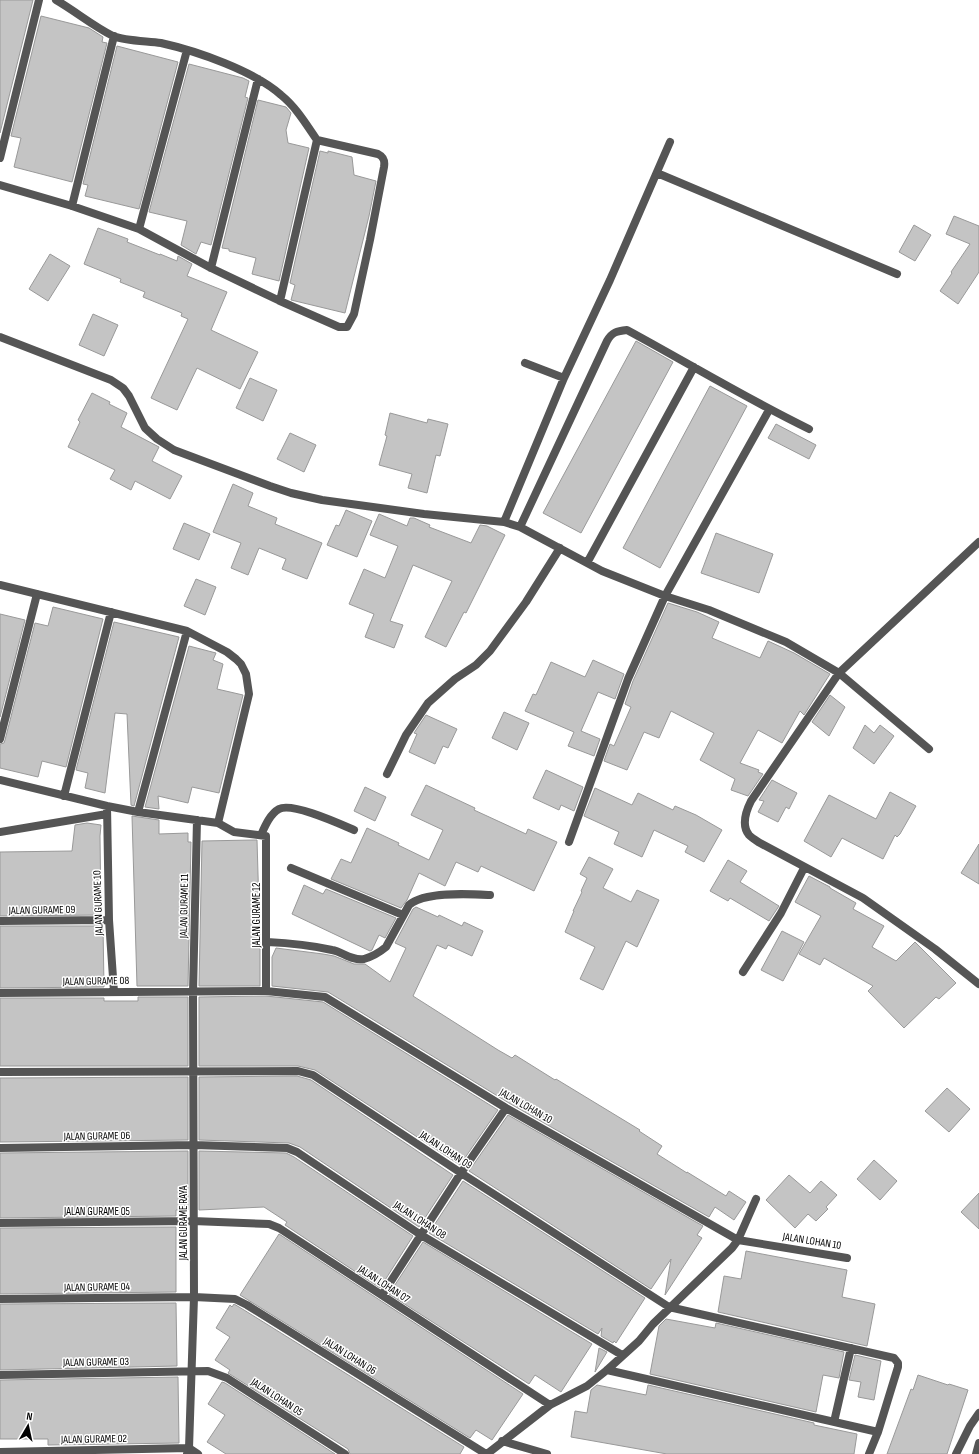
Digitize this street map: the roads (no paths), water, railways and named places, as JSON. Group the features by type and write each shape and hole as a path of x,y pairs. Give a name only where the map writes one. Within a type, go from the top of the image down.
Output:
{"street":[{"path":"0,158 38,0"},
{"path":"0,185 72,206 139,230 211,268 339,327 347,327 354,314 370,240 384,167 384,160 378,154 317,140 297,111 280,94 258,78 220,61 187,50 160,43 114,36 56,0"},
{"path":"72,206 114,36"},
{"path":"139,230 187,50"},
{"path":"211,268 258,78"},
{"path":"280,301 317,140"},
{"path":"504,522 564,378 613,273 670,142"},
{"path":"657,172 897,274"},
{"path":"520,527 610,335 617,330 627,330 769,410 809,429"},
{"path":"0,337 111,380 123,388 129,396 145,428 174,450 270,486 314,498 346,504 424,514 504,522 520,527 560,548 586,564 620,579 665,596 709,610 786,642 839,673 929,749"},
{"path":"525,363 564,378"},
{"path":"586,564 694,367"},
{"path":"569,842 628,679 665,596 769,410"},
{"path":"979,542 839,673 751,801 745,818 745,827 749,836 804,868 863,898 935,949 979,984"},
{"path":"387,774 406,734 428,703 455,679 476,665 490,651 526,602 560,548"},
{"path":"0,585 187,631 227,652 236,659 243,669 248,681 249,694 218,823"},
{"path":"0,739 37,594"},
{"path":"64,796 111,612"},
{"path":"138,812 187,631"},
{"path":"0,780 64,796 107,810 138,812 218,823 234,832 264,836 269,820 279,810 286,808 323,817 354,830"},
{"path":"0,832 107,810"},
{"name":"JALAN GURAME 10","path":"107,810 109,920 114,992"},
{"name":"JALAN GURAME 11","path":"193,992 197,820"},
{"name":"JALAN GURAME 12","path":"264,836 267,942 266,992"},
{"path":"291,868 403,915"},
{"path":"743,972 781,913 804,868"},
{"path":"267,942 330,949 353,958 364,959 386,947 409,905 416,900 454,894 490,895"},
{"name":"JALAN GURAME 09","path":"0,921 109,920"},
{"name":"JALAN LOHAN 10","path":"193,992 266,992 314,995 326,998 506,1108 738,1240 847,1258"},
{"name":"JALAN GURAME 08","path":"0,993 193,992"},
{"name":"JALAN GURAME RAYA","path":"188,1451 194,1297 193,992"},
{"name":"JALAN LOHAN 09","path":"0,1072 305,1072 313,1075 670,1308"},
{"path":"382,1295 461,1173 506,1108"},
{"name":"JALAN GURAME 06","path":"0,1148 194,1145"},
{"name":"JALAN LOHAN 08","path":"194,1145 287,1148 293,1150 421,1235 622,1355"},
{"path":"487,1454 550,1405 588,1386 639,1341 653,1324 732,1248 738,1240 756,1199"},
{"name":"JALAN GURAME 05","path":"0,1223 193,1221"},
{"name":"JALAN LOHAN 07","path":"193,1221 269,1224 279,1228 550,1405"},
{"name":"JALAN GURAME 04","path":"0,1299 194,1297"},
{"name":"JALAN LOHAN 06","path":"194,1297 235,1299 487,1454"},
{"path":"670,1308 894,1358 898,1362 896,1376 878,1432 869,1454"},
{"path":"834,1422 851,1348"},
{"path":"607,1370 878,1432"},
{"name":"JALAN GURAME 03","path":"0,1375 192,1371"},
{"name":"JALAN LOHAN 05","path":"192,1371 208,1371 228,1378 345,1454"},
{"path":"956,1454 970,1426 979,1413"},
{"path":"502,1441 545,1454"},
{"path":"976,1454 979,1443"},
{"path":"188,1451 198,1454"},
{"name":"JALAN GURAME 02","path":"0,1452 188,1451"}]}
